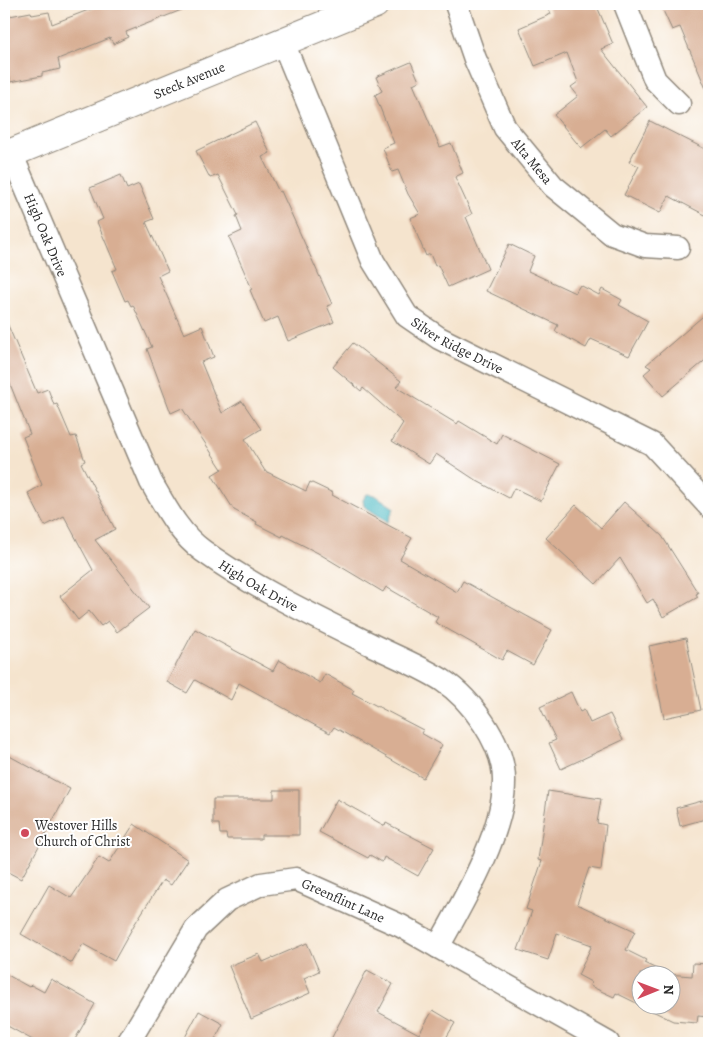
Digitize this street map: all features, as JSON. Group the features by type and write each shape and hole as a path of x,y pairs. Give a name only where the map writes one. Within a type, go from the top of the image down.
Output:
{"street":[{"name":"Steck Avenue","path":"8,154 282,40 375,4"},
{"name":"Alta Mesa","path":"456,4 475,59 505,128 552,186 612,234 645,246 678,248"},
{"path":"625,4 655,80 679,104"},
{"name":"Silver Ridge Drive","path":"282,40 373,261 407,316 439,338 652,444 706,494"},
{"name":"High Oak Drive","path":"8,154 151,482 174,520 201,550 241,576 291,605 443,681 474,709 495,746 504,778 502,805 469,891 438,947"},
{"name":"Greenflint Lane","path":"128,1043 196,929 227,900 261,884 296,879 357,905 438,947 608,1043"}],"water":[{"path":"367,494 375,495 394,508 388,522 364,506 363,500"}],"building":[{"path":"104,4 194,5 126,32 128,37 113,44 110,38 58,59 60,69 42,73 42,76 10,82 10,78 4,79 4,17 31,12 32,15 49,12 52,24"},
{"path":"547,4 596,4 613,44 601,49 647,107 611,136 605,129 581,148 554,115 578,96 571,87 578,82 567,53 535,66 519,28 551,14"},
{"path":"660,4 709,4 709,96 680,27 672,30"},
{"path":"411,62 419,81 413,84 440,147 451,143 463,173 455,177 472,214 466,217 488,269 448,287 438,265 435,266 430,254 426,256 410,218 420,214 408,194 398,170 392,172 383,148 394,143 375,95 382,91 376,77"},
{"path":"650,121 709,151 709,217 669,196 660,213 624,195 639,166 629,162"},
{"path":"255,122 270,153 262,157 279,192 281,191 332,304 327,306 334,322 288,341 278,317 264,323 250,290 252,289 229,237 242,231 236,216 238,215 218,175 210,178 196,151"},
{"path":"121,175 127,189 139,184 154,219 146,222 168,271 158,276 184,334 202,326 214,357 201,362 222,413 242,401 261,429 245,439 265,471 306,491 310,482 333,493 332,495 412,538 400,559 457,592 463,581 552,630 533,665 507,651 502,660 435,622 438,617 386,587 383,592 318,553 256,524 257,522 234,510 212,475 222,469 182,408 171,413 147,349 152,347 133,305 131,306 128,300 125,301 112,271 117,269 97,222 103,219 90,188"},
{"path":"509,244 534,256 528,271 575,293 580,285 599,295 602,289 622,300 619,305 648,321 629,356 591,339 586,348 555,331 558,325 486,291"},
{"path":"709,311 709,357 663,396 644,374 651,368 646,365"},
{"path":"4,316 37,393 48,389 54,405 57,404 71,437 76,436 85,461 81,463 115,529 95,540 149,608 117,632 108,621 101,626 89,611 78,620 60,596 93,570 64,516 45,526 28,493 42,485 23,437 30,434 4,369"},
{"path":"353,343 401,381 396,387 457,424 459,421 497,444 502,434 560,464 541,501 514,488 509,498 477,481 436,454 429,464 392,441 403,423 363,388 361,391 333,367"},
{"path":"624,502 662,536 698,593 696,594 698,597 663,617 653,599 647,603 620,558 596,584 546,538 576,505 601,528"},
{"path":"195,629 273,671 279,660 320,683 325,674 354,690 352,693 423,730 421,733 442,745 423,778 334,727 330,733 239,683 231,700 195,680 187,693 167,682"},
{"path":"686,638 701,710 664,718 649,646"},
{"path":"571,692 580,712 584,710 590,723 610,714 623,740 561,769 549,743 556,740 540,707"},
{"name":"Westover Hills Church of Christ","path":"4,753 70,789 21,879 4,870"},
{"path":"274,790 299,790 299,835 261,835 261,839 227,839 226,834 220,834 219,824 213,824 213,799 274,799"},
{"path":"548,791 601,799 597,823 606,825 601,870 589,868 577,904 635,931 626,950 646,960 644,963 646,964 630,964 630,1000 616,993 614,997 590,986 591,982 578,975 592,945 557,933 548,960 518,950 532,911 526,909 542,861 538,860"},
{"path":"337,799 385,826 386,823 434,848 418,876 384,857 382,862 370,855 368,858 319,832"},
{"path":"709,799 709,818 680,826 676,808"},
{"path":"134,824 188,860 171,885 163,880 134,925 114,961 83,944 72,963 21,934 49,885 71,898 99,857 109,863"},
{"path":"307,943 319,971 304,978 310,993 251,1019 229,966 259,954 263,962"},
{"path":"693,963 709,964 709,1017 698,1016 697,1023 673,1021 659,1014 680,1014 680,975 692,976"},
{"path":"367,970 393,984 378,1012 419,1034 433,1010 455,1023 443,1043 329,1043"},
{"path":"4,973 29,987 31,985 44,992 51,979 95,1004 73,1043 38,1043 4,1024"},
{"path":"199,1011 223,1024 213,1043 182,1043"}],"place":[{"name":"Westover Hills Church of Christ","path":"25,833"}]}
